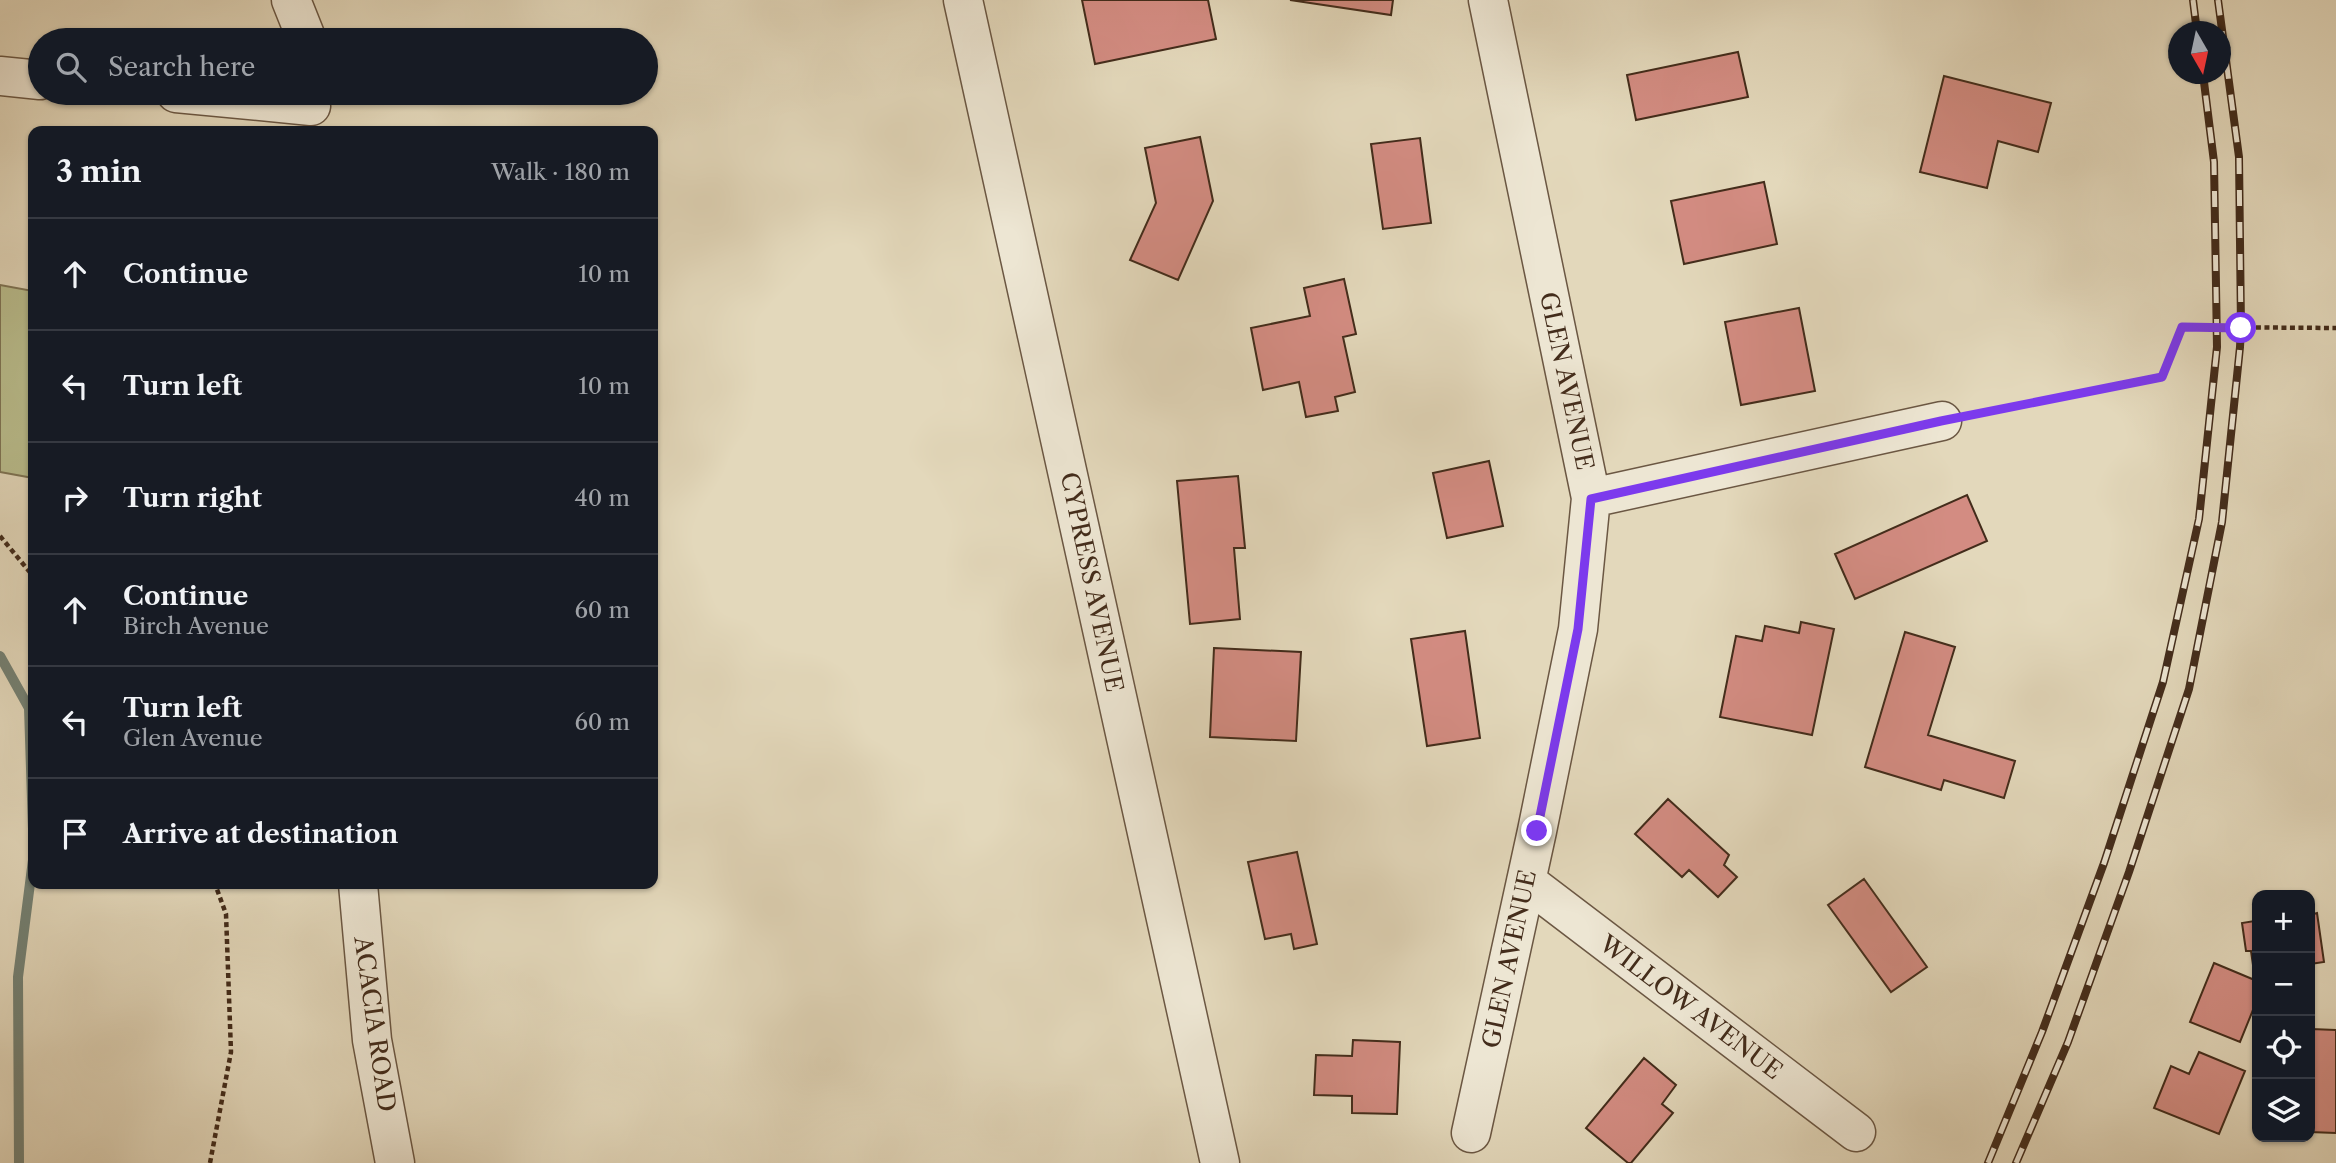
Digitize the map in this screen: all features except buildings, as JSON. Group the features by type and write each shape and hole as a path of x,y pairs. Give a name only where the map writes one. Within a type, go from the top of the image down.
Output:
{"street":[{"path":"291,0 302,28"},
{"name":"CYPRESS AVENUE","path":"963,0 1220,1163"},
{"name":"GLEN AVENUE","path":"1471,1133 1578,629 1591,499 1488,0"},
{"path":"0,76 28,78"},
{"path":"271,105 311,110"},
{"path":"1591,499 1941,421"},
{"name":"WILLOW AVENUE","path":"1526,881 1856,1132"},
{"name":"ACACIA ROAD","path":"358,889 372,1040 395,1163"}],"path":[{"path":"1941,421 2162,377 2182,327 2336,328"},
{"path":"0,536 28,570"},
{"path":"210,1163 231,1052 226,914 217,889"}],"green space":[{"path":"0,285 28,290 28,477 0,472"}],"waterway":[{"path":"0,656 28,706"},
{"path":"19,1163 18,977 29,889"}],"railway":[{"path":"2193,0 2196,21"},
{"path":"2016,1163 2068,1042 2129,872 2189,689 2222,522 2241,328 2239,157 2218,0"},
{"path":"1988,1163 2042,1032 2104,863 2163,682 2199,519 2217,347 2214,162 2204,84"}],"route":[{"path":"1537,831 1578,629 1591,499 1941,421 2162,377 2182,327 2241,328"}]}
